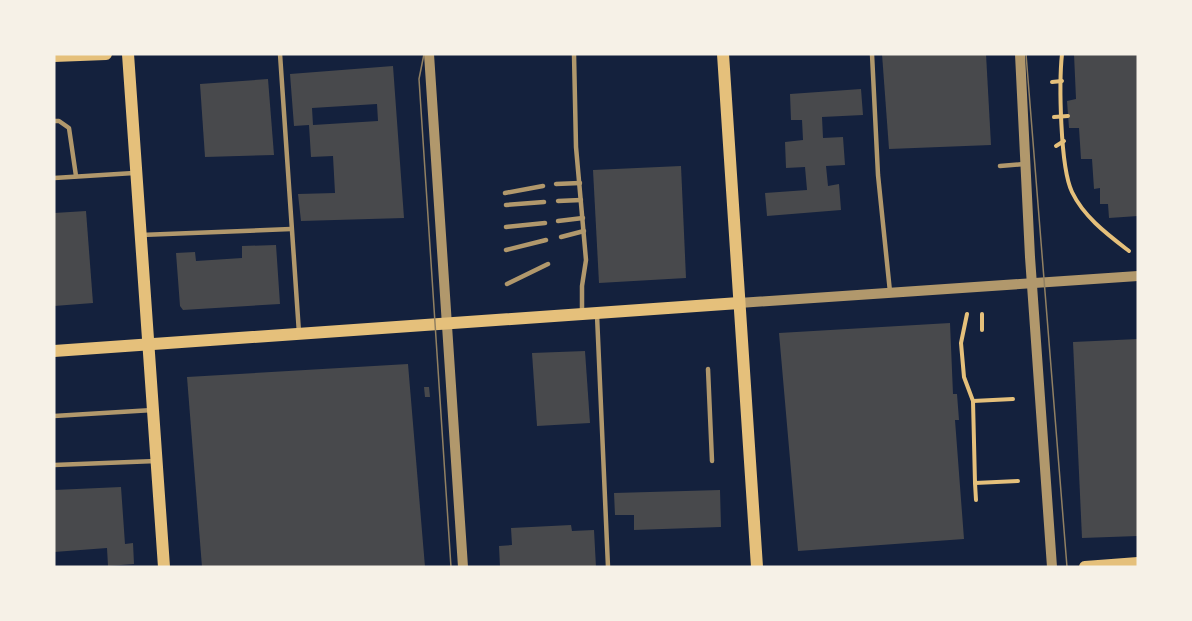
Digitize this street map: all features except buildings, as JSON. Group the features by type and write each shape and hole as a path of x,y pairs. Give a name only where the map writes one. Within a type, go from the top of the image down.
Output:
{"main road":[{"path":"54,56 106,54"},
{"path":"128,54 164,567"},
{"path":"723,54 757,567"},
{"path":"54,351 740,303"},
{"path":"1085,567 1138,563"}],"street":[{"path":"429,54 445,325 463,567"},
{"path":"1020,54 1031,282 1052,567"},
{"path":"740,303 1138,276"}],"lane":[{"path":"279,54 300,335"},
{"path":"574,54 585,244 582,315"},
{"path":"872,54 878,175 890,292"},
{"path":"54,121 59,121 69,128 76,176"},
{"path":"1000,166 1025,164"},
{"path":"54,178 136,173"},
{"path":"556,184 580,183"},
{"path":"505,193 543,186"},
{"path":"558,201 581,200"},
{"path":"506,205 544,202"},
{"path":"558,221 583,218"},
{"path":"506,227 545,223"},
{"path":"141,235 291,229"},
{"path":"561,237 584,231"},
{"path":"506,250 546,240"},
{"path":"507,284 548,264"},
{"path":"597,314 608,567"},
{"path":"708,369 712,461"},
{"path":"54,416 153,410"},
{"path":"54,465 156,461"}],"path":[{"path":"1062,54 1066,116 1064,141 1067,172 1072,192 1094,224 1129,251"},
{"path":"1052,82 1062,81"},
{"path":"1054,117 1066,116"},
{"path":"1056,146 1064,141"},
{"path":"967,314 961,343 964,377 973,401 976,500"},
{"path":"982,314 982,330"},
{"path":"973,401 1013,399"},
{"path":"975,483 997,484 1018,481"}],"tram line":[{"path":"424,54 419,79 451,567"},
{"path":"1026,54 1067,567"}]}
